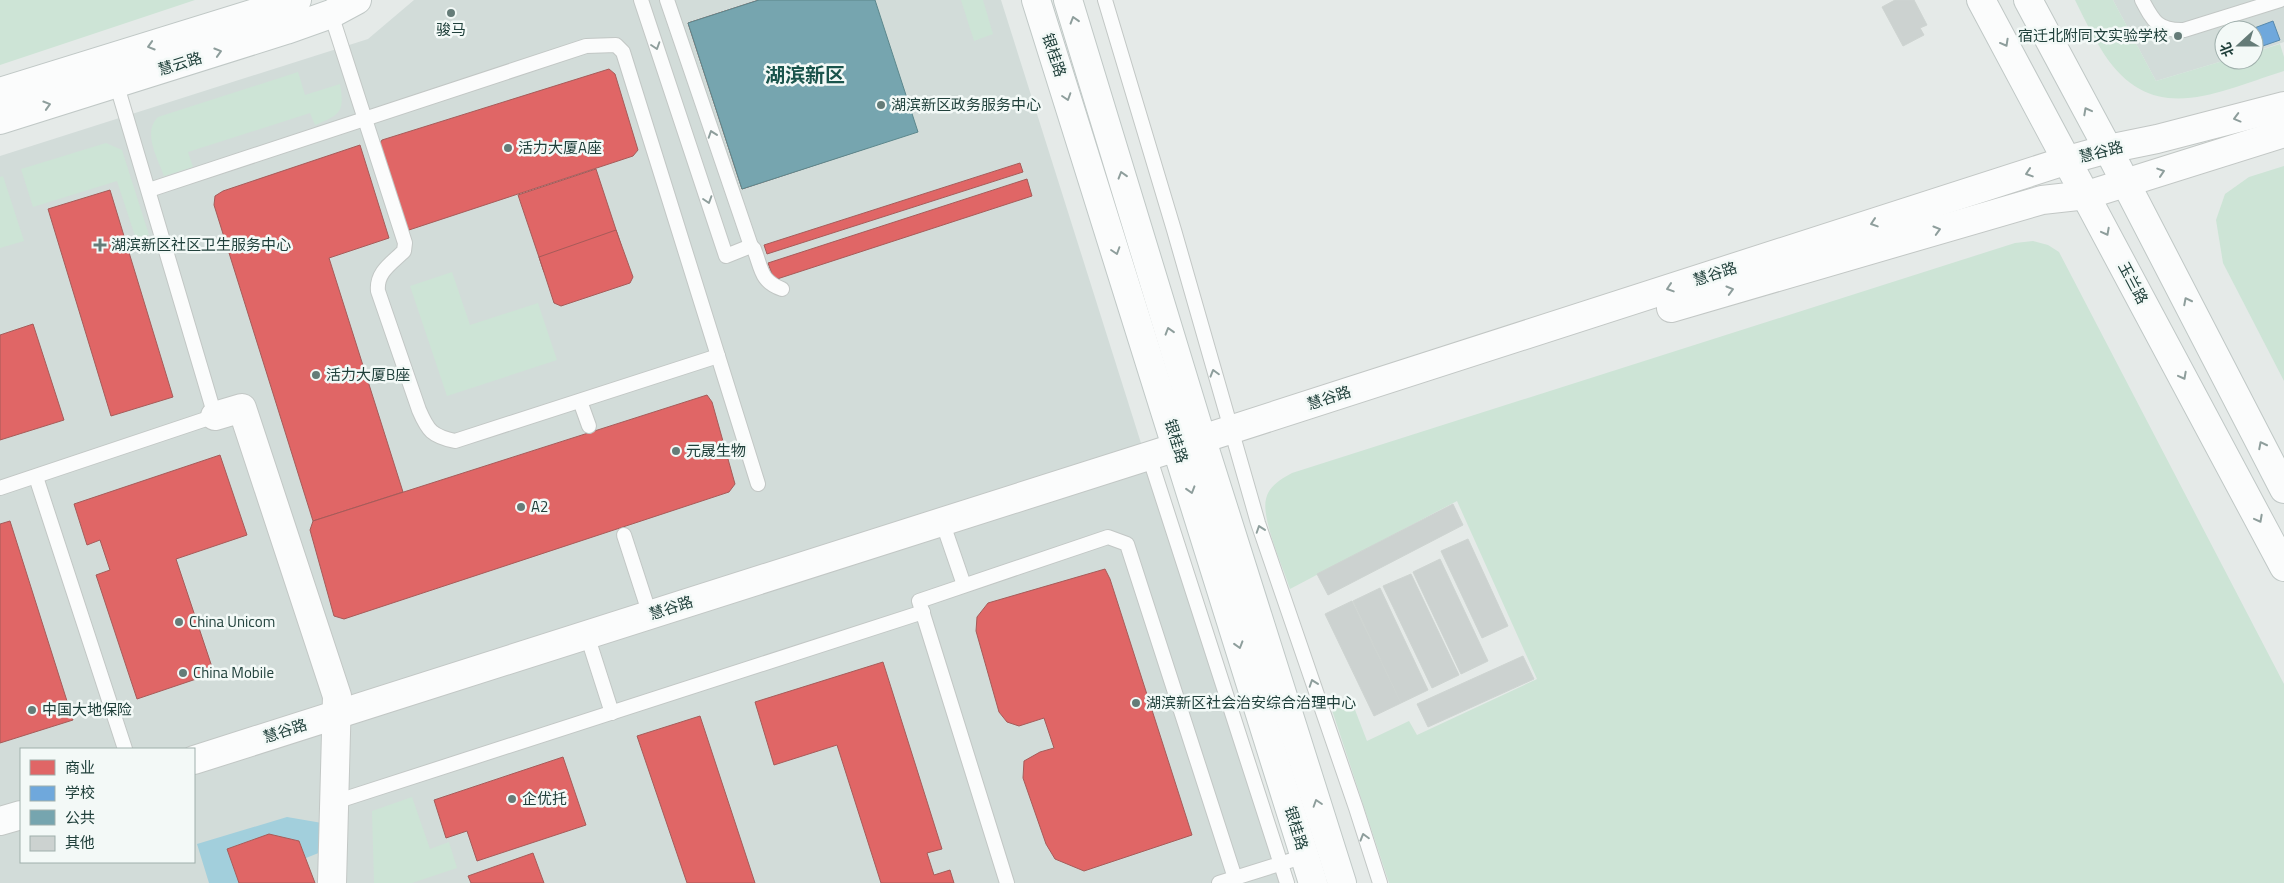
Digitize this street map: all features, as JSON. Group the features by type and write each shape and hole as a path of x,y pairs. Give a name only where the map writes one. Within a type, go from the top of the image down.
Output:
{"street":[{"name":"慧云路","path":"0,120 113,71 297,0"},
{"name":"慧云路","path":"0,92 113,71 331,14 357,0"},
{"name":"银桂路","path":"1036,0 1342,883"},
{"name":"银桂路","path":"1068,0 1192,451 1292,860 1313,883"},
{"name":"玉兰路","path":"1981,0 2087,195 2284,567"},
{"path":"2028,0 2108,149 2284,489"},
{"name":"慧谷路","path":"195,760 1149,456 1192,451 1233,438 2068,160 2284,106"},
{"name":"慧谷路","path":"1233,438 1699,299 2042,200 2087,195 2126,184 2284,133"},
{"path":"216,416 242,408 337,696 332,883"},
{"path":"0,821 20,814"}],"lane":[{"path":"641,0 726,256 751,246"},
{"path":"667,0 751,246 754,249 765,279 769,284 782,289"},
{"path":"1105,0 1174,230 1258,523 1380,883"},
{"path":"2142,0 2159,26 2172,30 2184,30 2280,0"},
{"path":"331,14 405,243 404,251 385,268 381,275 377,284 378,291 426,426 436,437 455,441 718,356"},
{"path":"149,190 586,46 616,45 623,52 758,484"},
{"path":"0,488 216,416 113,71"},
{"path":"580,401 589,426"},
{"path":"1149,456 1292,860 1286,883"},
{"path":"36,477 125,748"},
{"path":"942,521 964,585"},
{"path":"624,535 650,615"},
{"path":"1006,883 920,601 1108,537 1127,544 1235,878"},
{"path":"335,802 923,612"},
{"path":"587,635 612,712"},
{"path":"1219,883 1292,860"}],"shaded area":[{"path":"414,0 1001,0 1280,883 0,883 0,156 368,39"},
{"name":"宿迁北附同文实验学校","path":"2113,0 2284,0 2284,42 2264,49 2264,20 2214,20 2214,64 2156,81"}],"green space":[{"path":"0,0 195,0 0,65"},
{"path":"961,0 983,0 993,34 974,41"},
{"path":"2075,0 2113,0 2156,81 2214,64 2214,70 2264,70 2264,49 2280,44 2284,57 2284,71 2210,94 2187,98 2165,97 2143,91 2123,77 2104,54"},
{"path":"298,72 305,95 340,84 342,101 339,111 335,115 315,125 310,113 188,152 193,167 164,176 151,138 153,123 158,117"},
{"path":"106,143 122,150 149,235 136,239 117,181 33,207 21,169"},
{"path":"2284,166 2284,381 2223,263 2216,220 2225,194 2249,177"},
{"path":"3,176 24,241 0,248 0,177"},
{"path":"2033,241 2048,245 2059,252 2284,684 2284,883 1389,883 1332,710 1352,702 1367,741 1409,721 1417,735 1537,679 1457,501 1290,589 1274,544 1265,508 1270,490 1280,480 1292,473 2015,243"},
{"path":"452,272 470,325 538,303 557,360 447,396 410,286"},
{"path":"412,797 430,849 449,842 457,868 412,883 374,883 372,811"}],"water":[{"path":"287,817 322,823 321,852 306,858 299,841 269,834 227,849 239,883 209,883 197,844"}],"building: 商业":[{"path":"759,0 819,0 867,148 742,189 688,23"},
{"name":"活力大厦A座","path":"609,69 615,74 638,150 633,156 409,230 403,227 378,146 382,140"},
{"name":"活力大厦B座","path":"360,145 389,238 329,258 403,492 313,521 214,205 215,196 223,191"},
{"path":"1020,163 1023,172 767,254 764,245"},
{"path":"596,169 621,245 617,253 549,276 544,272 518,195"},
{"path":"1027,179 1032,196 774,280 768,263"},
{"path":"110,190 173,397 111,416 48,209"},
{"path":"616,230 633,277 630,283 561,306 554,303 539,257"},
{"path":"33,324 64,420 0,440 0,335"},
{"name":"A2","path":"707,395 712,402 735,484 729,492 344,619 334,616 310,530 313,521"},
{"path":"220,455 247,535 176,559 214,673 137,699 96,575 110,570 100,540 87,545 74,504"},
{"path":"10,521 73,720 0,743 0,524"},
{"path":"1105,569 1110,579 1192,835 1084,871 1055,859 1046,844 1023,778 1024,761 1040,752 1054,748 1044,718 1019,726 1007,722 999,712 976,631 977,617 988,603"},
{"path":"883,662 942,849 927,853 934,875 950,870 954,883 881,883 837,745 774,765 755,702"},
{"path":"700,716 755,883 687,883 637,736"},
{"path":"563,757 586,825 477,861 467,831 446,838 434,800"},
{"path":"269,834 299,841 315,883 239,883 227,849"},
{"path":"533,853 544,883 471,883 468,876"}],"building: 学校":[{"path":"2273,21 2280,40 2264,46 2264,24"}],"building: 公共":[{"path":"759,0 875,0 918,132 742,189 688,23"}],"building: 其他":[{"path":"1895,0 1914,0 1927,25 1920,28 1924,35 1903,46 1882,7"},
{"path":"1453,504 1463,525 1328,595 1317,574"},
{"path":"1468,539 1508,626 1482,638 1441,551"},
{"path":"1440,559 1488,661 1461,674 1413,572"},
{"path":"1411,574 1459,675 1432,688 1383,586"},
{"path":"1380,588 1428,690 1401,703 1353,601"},
{"path":"1352,601 1401,703 1374,716 1325,614"},
{"path":"1523,656 1534,679 1428,727 1417,704"}],"place":[{"name":"骏马","path":"451,13"},
{"name":"宿迁北附同文实验学校","path":"2178,36"},
{"name":"湖滨新区政务服务中心","path":"881,105"},
{"name":"活力大厦A座","path":"508,148"},
{"name":"湖滨新区社区卫生服务中心","path":"100,245"},
{"name":"活力大厦B座","path":"316,375"},
{"name":"元晟生物","path":"676,451"},
{"name":"A2","path":"521,507"},
{"name":"China Unicom","path":"179,622"},
{"name":"China Mobile","path":"183,673"},
{"name":"湖滨新区社会治安综合治理中心","path":"1136,703"},
{"name":"中国大地保险","path":"32,710"},
{"name":"企优托","path":"512,799"}],"district":[{"name":"湖滨新区","path":"805,75"}]}
